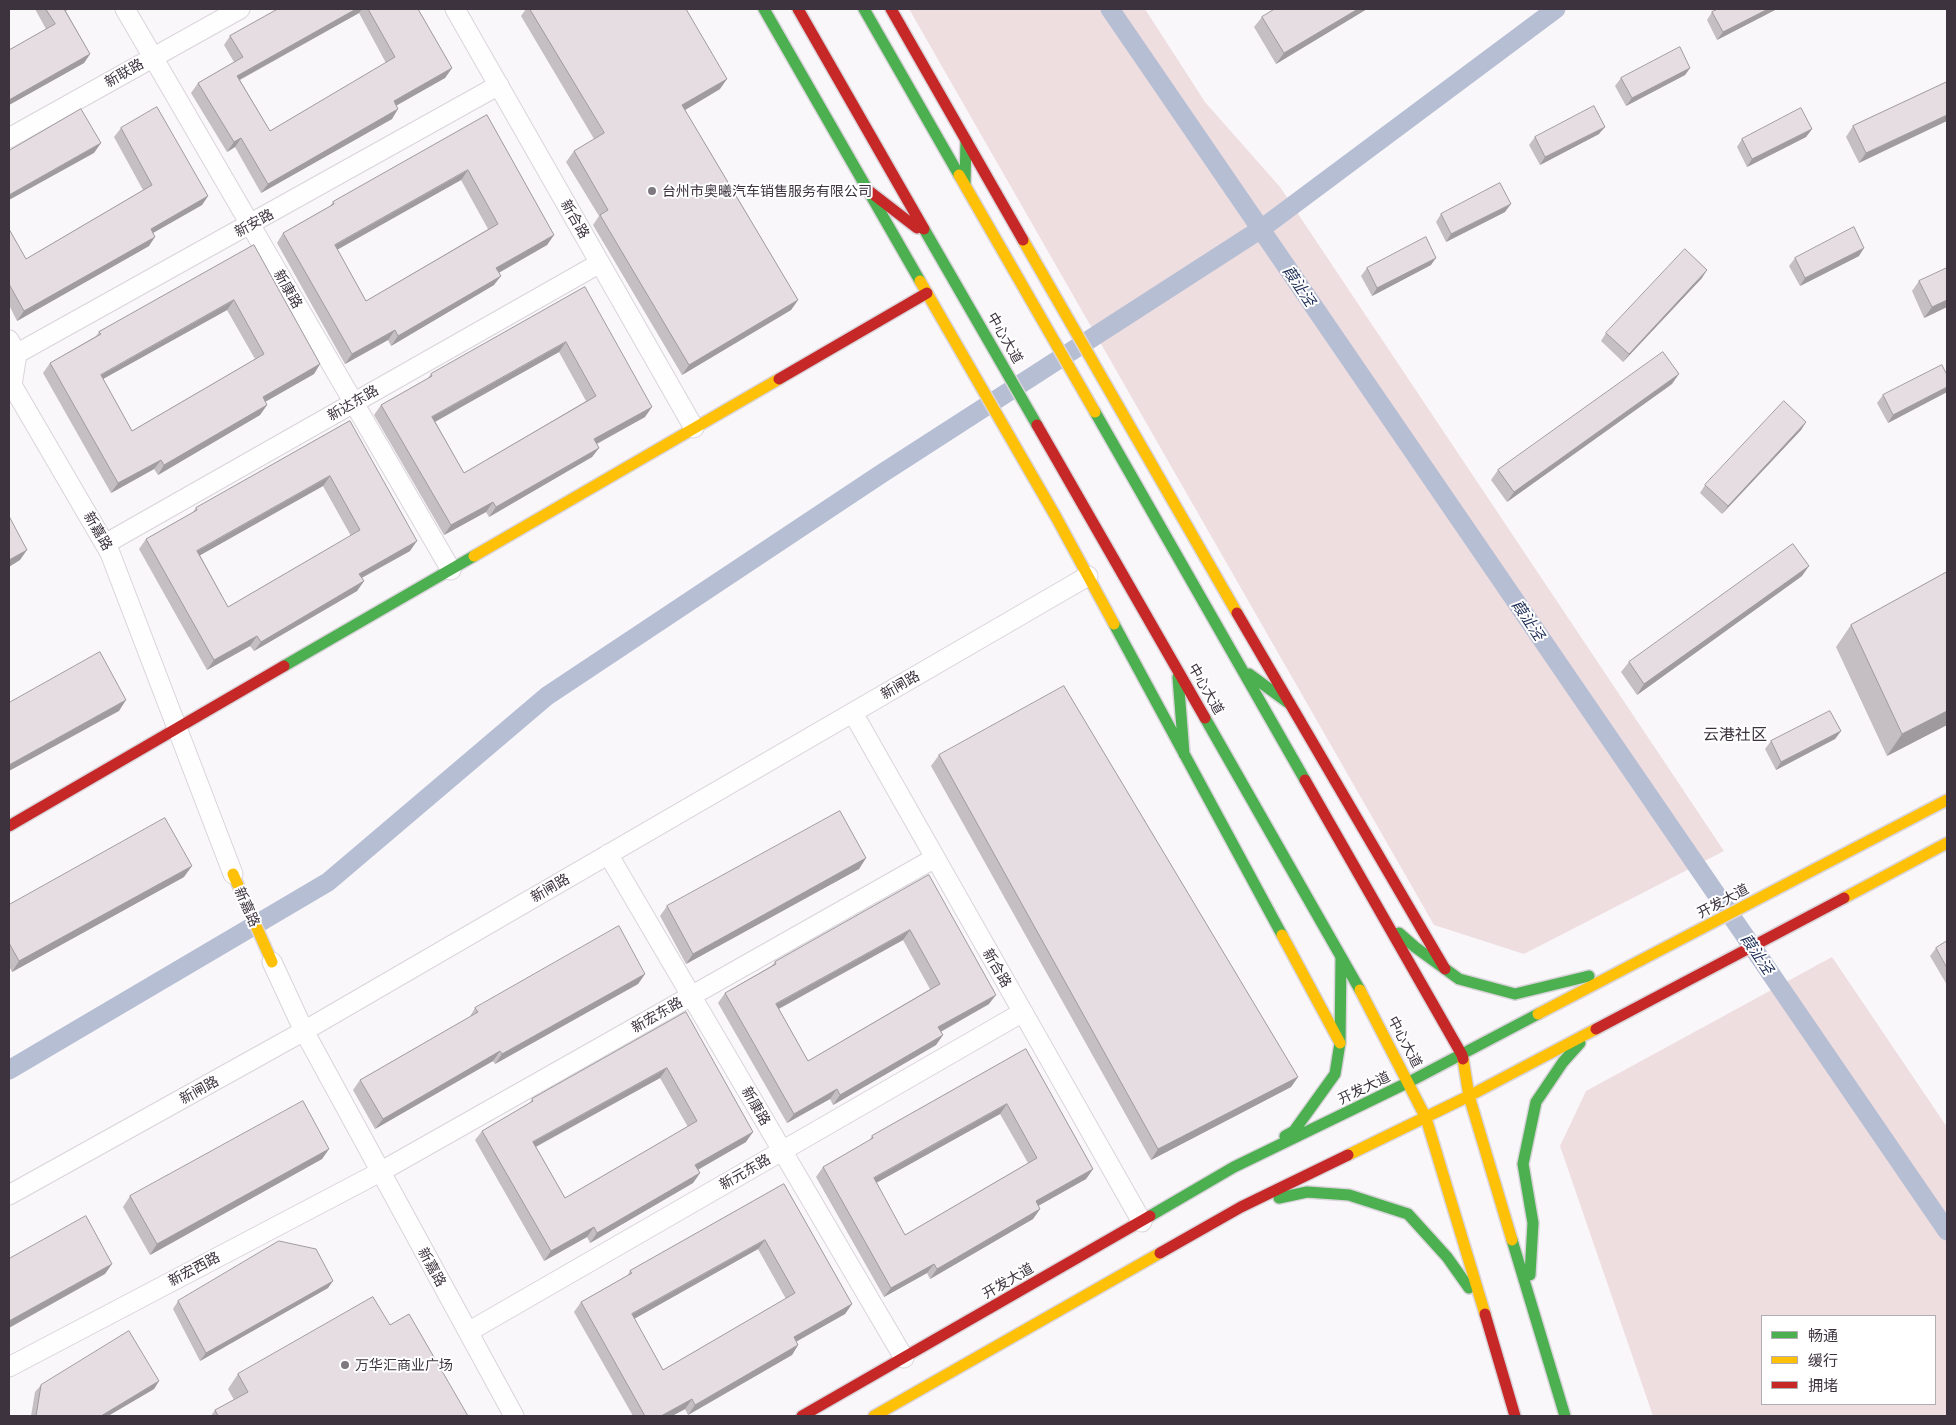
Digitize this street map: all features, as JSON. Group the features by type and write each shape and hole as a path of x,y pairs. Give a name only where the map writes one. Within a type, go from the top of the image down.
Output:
{"main road":[{"path":"764,9 1088,576 1340,1043"},
{"name":"中心大道","path":"798,9 1341,954 1409,1082 1426,1118 1515,1416"},
{"path":"864,9 1462,1055 1469,1096 1565,1416"},
{"path":"891,9 1290,704 1445,969"},
{"path":"965,185 966,140"},
{"path":"869,191 927,235"},
{"path":"9,826 927,293"},
{"path":"1177,668 1184,754"},
{"path":"1240,668 1290,704"},
{"name":"开发大道","path":"802,1416 1142,1222 1234,1167 1462,1055 1947,800"},
{"path":"874,1416 1241,1207 1469,1096 1947,843"},
{"name":"新嘉路","path":"232,874 272,962"},
{"path":"1384,919 1415,947 1459,979 1515,994 1568,982 1638,962"},
{"path":"1234,1167 1294,1131 1335,1074 1340,1043 1341,954"},
{"path":"1528,1294 1533,1224 1523,1164 1536,1102 1563,1062 1590,1032"},
{"path":"1241,1207 1307,1192 1349,1196 1408,1214 1448,1257 1483,1308"}],"street":[{"name":"新康路","path":"125,9 451,570"},
{"name":"新联路","path":"9,138 240,9"},
{"name":"新合路","path":"455,9 694,428"},
{"name":"新安路","path":"12,351 251,225 499,85"},
{"name":"新达东路","path":"106,544 600,263"},
{"name":"新嘉路","path":"12,351 11,384 106,544 232,874"},
{"name":"新闸路","path":"9,1196 304,1031 1088,576"},
{"name":"新合路","path":"852,713 1142,1222"},
{"name":"新康路","path":"608,854 904,1358"},
{"name":"新宏东路","path":"380,1172 935,858"},
{"name":"新嘉路","path":"272,962 304,1031 514,1416"},
{"name":"新元东路","path":"468,1332 1023,1012"},
{"name":"新宏西路","path":"9,1367 380,1172"}],"shaded area":[{"path":"909,9 1145,9 1205,102 1280,187 1724,851 1524,954 1434,925"},
{"path":"1832,957 1947,1127 1947,1416 1653,1416 1560,1146 1586,1091"}],"building":[{"path":"46,9 64,9 90,54 9,100 9,50 55,24"},
{"path":"278,9 356,9 237,76 270,131 395,57 368,9 418,9 452,68 394,101 398,109 268,184 241,138 234,142 198,83 243,57 230,36"},
{"name":"台州市奥曦汽车销售服务有限公司","path":"530,9 686,9 727,79 682,105 798,300 689,365 600,215 608,210 574,151 604,133"},
{"path":"1275,9 1358,9 1284,53 1262,17"},
{"path":"1718,9 1768,9 1723,32 1712,12"},
{"path":"1680,47 1690,68 1632,98 1621,78"},
{"path":"1947,82 1947,115 1866,153 1853,126"},
{"path":"1594,106 1605,127 1545,157 1535,137"},
{"path":"157,107 208,196 151,229 155,237 24,311 9,284 9,229 26,259 152,185 121,128"},
{"path":"1801,108 1812,129 1752,159 1742,139"},
{"path":"81,109 101,143 9,195 9,151"},
{"path":"487,115 554,235 496,268 501,276 398,336 395,330 352,354 283,233 334,204 333,202","holes":["468,170 498,224 366,301 335,245"]},
{"path":"1500,183 1511,204 1451,234 1441,214"},
{"path":"1854,227 1864,248 1805,278 1795,258"},
{"path":"1426,237 1436,258 1377,288 1367,268"},
{"path":"254,245 320,364 263,397 267,405 164,465 161,460 118,483 50,363 101,334 99,332","holes":["234,300 264,354 132,431 101,375"]},
{"path":"1685,249 1707,270 1629,354 1606,333"},
{"path":"1947,268 1947,300 1932,307 1919,281"},
{"path":"585,287 652,407 594,439 599,448 496,507 493,502 451,525 381,405 432,376 431,374","holes":["566,342 596,396 464,473 432,417"]},
{"path":"1663,352 1679,374 1514,492 1498,470"},
{"path":"1942,365 1947,375 1947,387 1893,415 1883,395"},
{"path":"1784,401 1806,422 1728,506 1705,485"},
{"path":"350,421 417,541 359,574 364,581 261,642 257,636 214,660 146,539 197,510 196,508","holes":["330,476 360,530 228,607 197,551"]},
{"path":"9,516 27,550 9,560"},
{"path":"1793,544 1809,566 1644,684 1629,662"},
{"path":"1947,572 1947,711 1902,734 1851,625"},
{"path":"100,652 126,700 9,765 9,703"},
{"path":"1064,686 1298,1077 1158,1149 939,755"},
{"path":"1830,711 1841,731 1781,762 1771,741"},
{"path":"840,811 866,858 693,954 667,906"},
{"path":"165,818 192,866 19,961 9,943 9,905"},
{"path":"929,875 996,995 938,1027 943,1035 840,1095 837,1089 794,1114 725,993 776,964 775,962","holes":["910,930 940,984 808,1061 776,1004"]},
{"path":"619,926 645,974 502,1054 500,1051 383,1119 360,1080 478,1012 475,1008"},
{"path":"1947,941 1947,968 1936,948"},
{"path":"686,1012 753,1132 695,1165 700,1173 597,1233 594,1227 551,1251 482,1131 533,1101 532,1099","holes":["667,1068 697,1121 565,1198 533,1142"]},
{"path":"1026,1049 1093,1169 1036,1201 1040,1209 937,1269 934,1264 891,1288 823,1167 873,1138 872,1136","holes":["1007,1104 1037,1158 905,1235 874,1178"]},
{"path":"303,1101 329,1149 157,1244 130,1196"},
{"path":"784,1184 852,1304 794,1337 798,1345 695,1405 692,1399 661,1416 645,1416 581,1302 632,1273 630,1271","holes":["765,1240 795,1293 663,1370 632,1314"]},
{"path":"86,1216 112,1264 9,1321 9,1259"},
{"path":"279,1241 316,1249 333,1281 206,1353 178,1301"},
{"name":"万华汇商业广场","path":"373,1297 390,1325 409,1314 468,1416 218,1416 215,1410 248,1392 238,1374"},
{"path":"129,1331 159,1381 101,1416 36,1416 41,1385"}],"waterway":[{"name":"葭沚泾","path":"1110,9 1947,1231"},
{"path":"9,1070 328,882 547,696 881,474 1261,229 1556,9"}],"traffic: fast":[{"path":"764,9 920,281"},
{"path":"864,9 959,175"},
{"path":"965,184 966,140"},
{"path":"924,229 1037,425"},
{"path":"1095,412 1305,780"},
{"path":"284,666 474,556"},
{"path":"1114,624 1282,935"},
{"path":"1249,674 1290,704"},
{"path":"1178,677 1184,754"},
{"path":"1205,718 1360,990"},
{"path":"1399,933 1459,979 1515,994 1589,976"},
{"path":"1285,1136 1294,1131 1335,1074 1340,1043 1341,958"},
{"path":"1150,1216 1234,1167 1409,1082 1538,1014"},
{"path":"1530,1275 1533,1223 1523,1164 1536,1102 1563,1062 1580,1043"},
{"path":"1279,1198 1307,1192 1349,1195 1408,1214 1447,1257 1469,1288"},
{"path":"1512,1240 1565,1416"}],"traffic: slow":[{"path":"959,175 1095,412"},
{"path":"1023,240 1237,613"},
{"path":"920,281 1056,517 1114,624"},
{"path":"474,556 779,379"},
{"path":"1538,1014 1947,800"},
{"path":"1844,898 1947,843"},
{"path":"233,874 272,962"},
{"path":"1282,935 1340,1043"},
{"path":"1360,990 1426,1118 1485,1314"},
{"path":"1348,1155 1469,1096 1596,1029"},
{"path":"1463,1059 1469,1096 1512,1240"},
{"path":"874,1416 1160,1253"}],"traffic: jam":[{"path":"798,9 924,229"},
{"path":"891,9 1023,240"},
{"path":"869,191 917,228"},
{"path":"779,379 927,293"},
{"path":"1037,425 1205,718"},
{"path":"1237,613 1445,969"},
{"path":"9,826 284,666"},
{"path":"1305,780 1463,1059"},
{"path":"1596,1029 1844,898"},
{"path":"1160,1253 1241,1207 1348,1155"},
{"path":"802,1416 1150,1216"},
{"path":"1485,1314 1515,1416"}],"place":[{"name":"台州市奥曦汽车销售服务有限公司","path":"652,191"},
{"name":"万华汇商业广场","path":"345,1365"}],"district":[{"name":"云港社区","path":"1735,735"}]}
